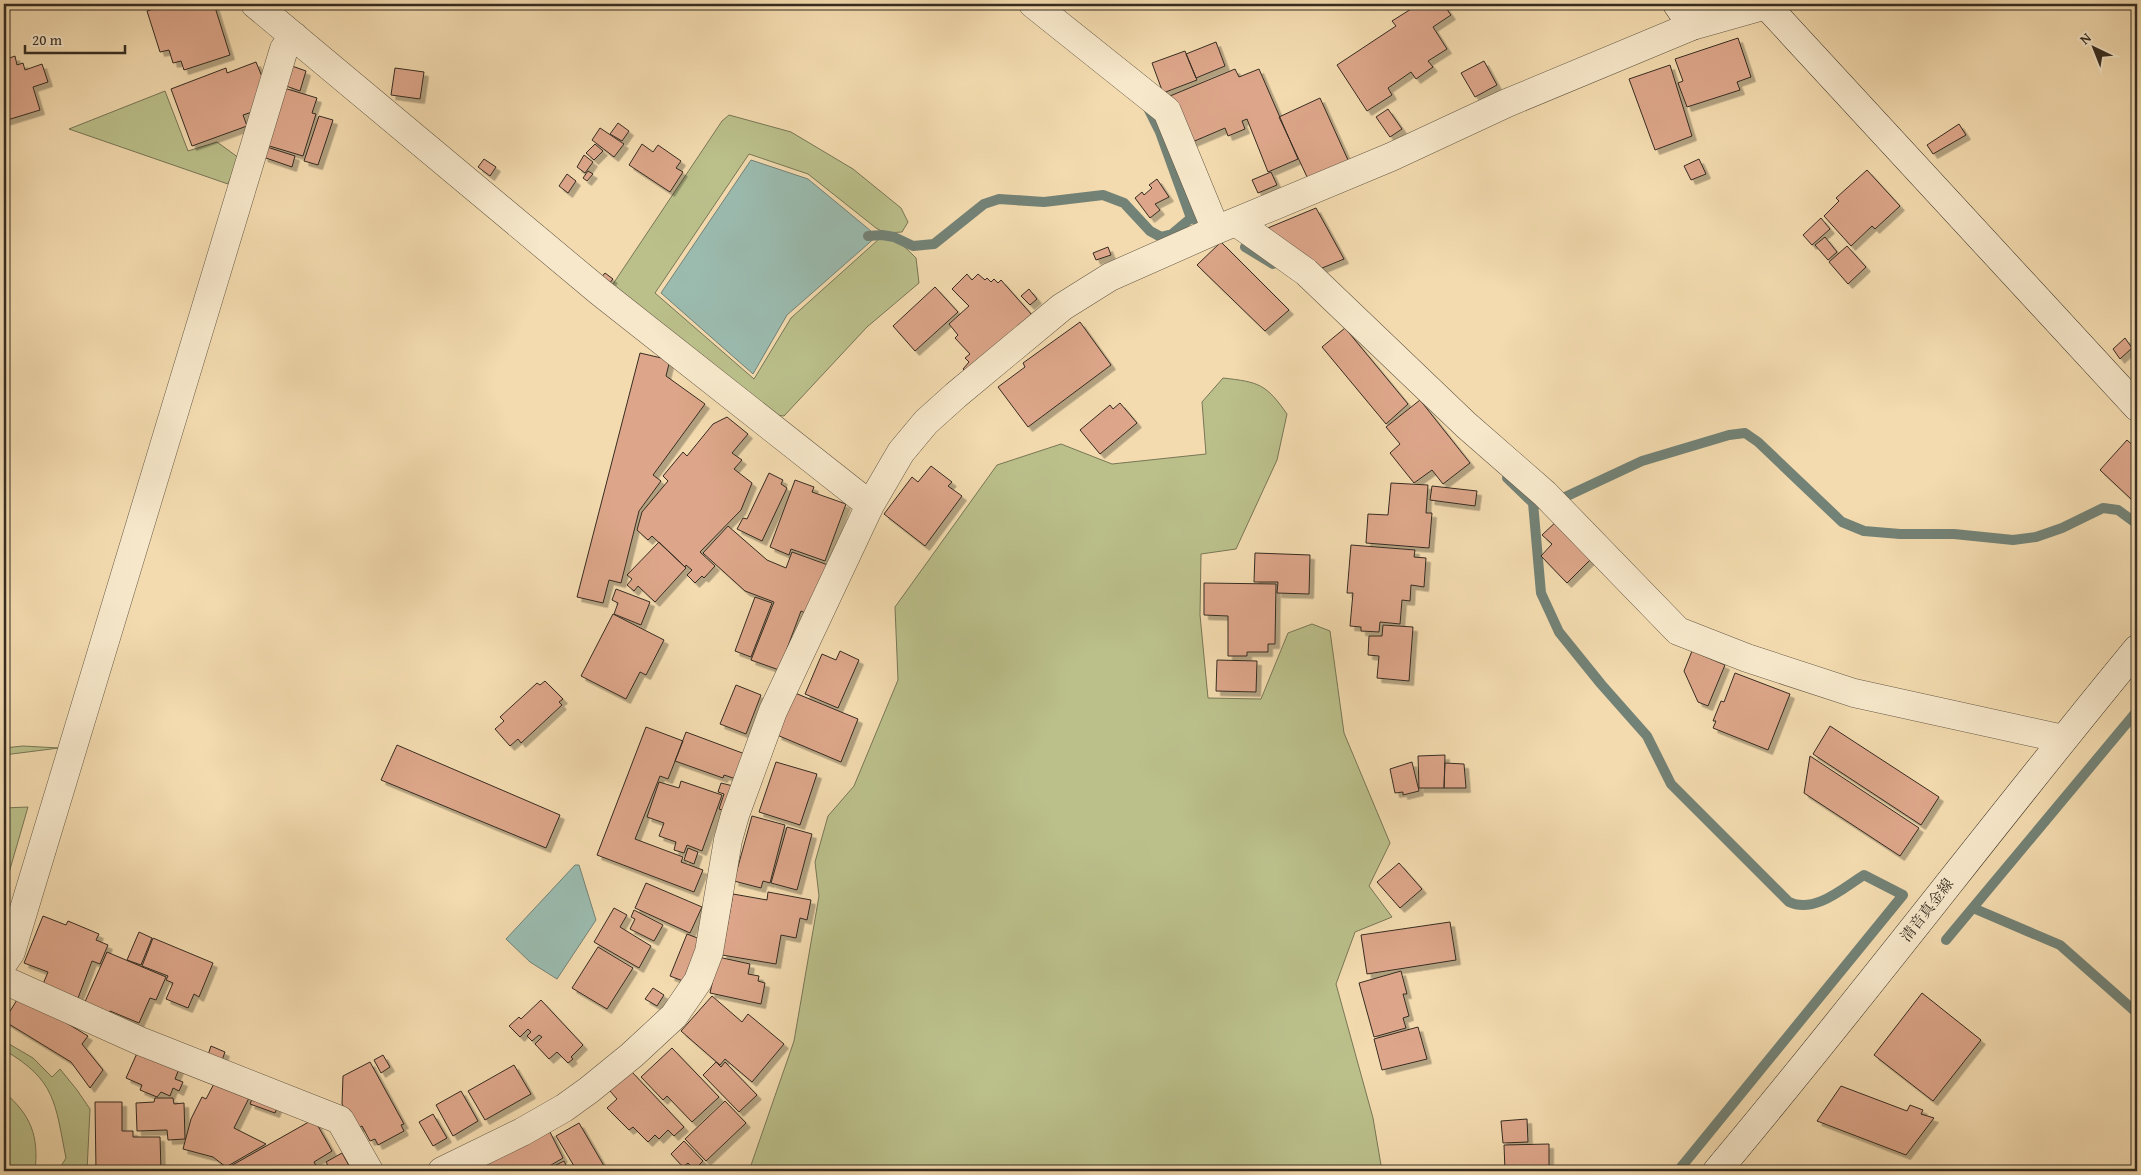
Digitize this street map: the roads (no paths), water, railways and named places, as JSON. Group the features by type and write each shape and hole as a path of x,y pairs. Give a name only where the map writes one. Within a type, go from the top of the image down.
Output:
{"street":[{"path":"255,4 600,292 870,505"},
{"path":"1033,4 1167,111 1226,226 1306,272 1466,426 1544,494 1678,631 1747,658 1854,693 2063,739"},
{"path":"1677,4 1692,26"},
{"path":"442,1171 522,1132 564,1108 632,1055 674,1016 698,981 709,952 728,840 735,814 773,711 870,505 901,452 926,422 1062,307 1110,277 1391,156 1506,103 1692,26 1768,4 2137,407"},
{"path":"4,962 11,952 284,49 294,36"},
{"name":"清音真金線","path":"1717,1171 1776,1101 2063,739 2137,649"},
{"path":"4,980 140,1041 340,1120 369,1171"}],"waterway":[{"path":"1148,108 1160,132 1191,218 1194,219"},
{"path":"868,236 882,235 894,237 913,246 934,244 984,204 999,199 1044,202 1103,195 1124,203 1150,231 1161,237 1172,234 1191,218"},
{"path":"1245,247 1273,264"},
{"path":"1565,497 1642,461 1729,435 1745,433 1758,442 1842,522 1864,531 1900,534 1954,534 2013,540 2036,537 2062,528 2103,508 2118,510 2137,524"},
{"path":"1507,478 1533,503 1539,504"},
{"path":"1533,503 1541,593 1559,632 1601,684 1647,736 1671,784 1789,902 1799,905 1819,902 1864,875 1903,895 1678,1171"},
{"path":"1946,940 2137,711"},
{"path":"1973,908 2060,945 2137,1013"}]}
